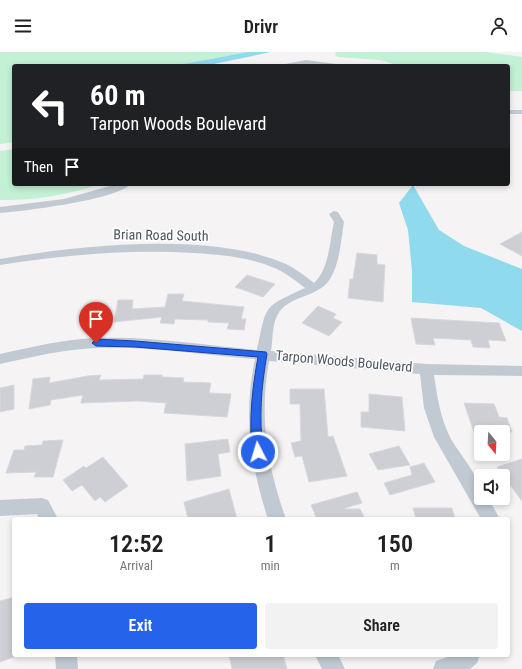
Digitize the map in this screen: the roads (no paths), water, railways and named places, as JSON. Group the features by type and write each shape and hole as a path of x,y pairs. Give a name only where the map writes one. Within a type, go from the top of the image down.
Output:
{"street":[{"path":"325,64 331,56"},
{"path":"289,64 300,62 316,64"},
{"path":"510,112 522,112"},
{"path":"0,210 36,207 76,200 120,186"},
{"path":"276,517 264,484 258,452 256,429 256,392 263,354 272,313 284,301 313,288 324,278 328,270 339,222 334,214"},
{"name":"Brian Road South","path":"0,262 98,249 158,248 214,250 246,255 280,266 313,288"},
{"name":"Tarpon Woods Boulevard","path":"0,359 58,347 96,343 135,344 263,354 426,369 510,372 522,371"},
{"path":"426,369 432,408 442,437 490,517"},
{"path":"0,508 42,506 48,517"},
{"path":"66,657 67,669"},
{"path":"327,657 334,669"},
{"path":"444,669 461,663 467,657"}],"water":[{"path":"248,52 271,52 214,64 183,64"},
{"path":"414,186 439,230 464,246 522,269 522,331 481,308 412,302 412,271 408,230 399,203"}]}
